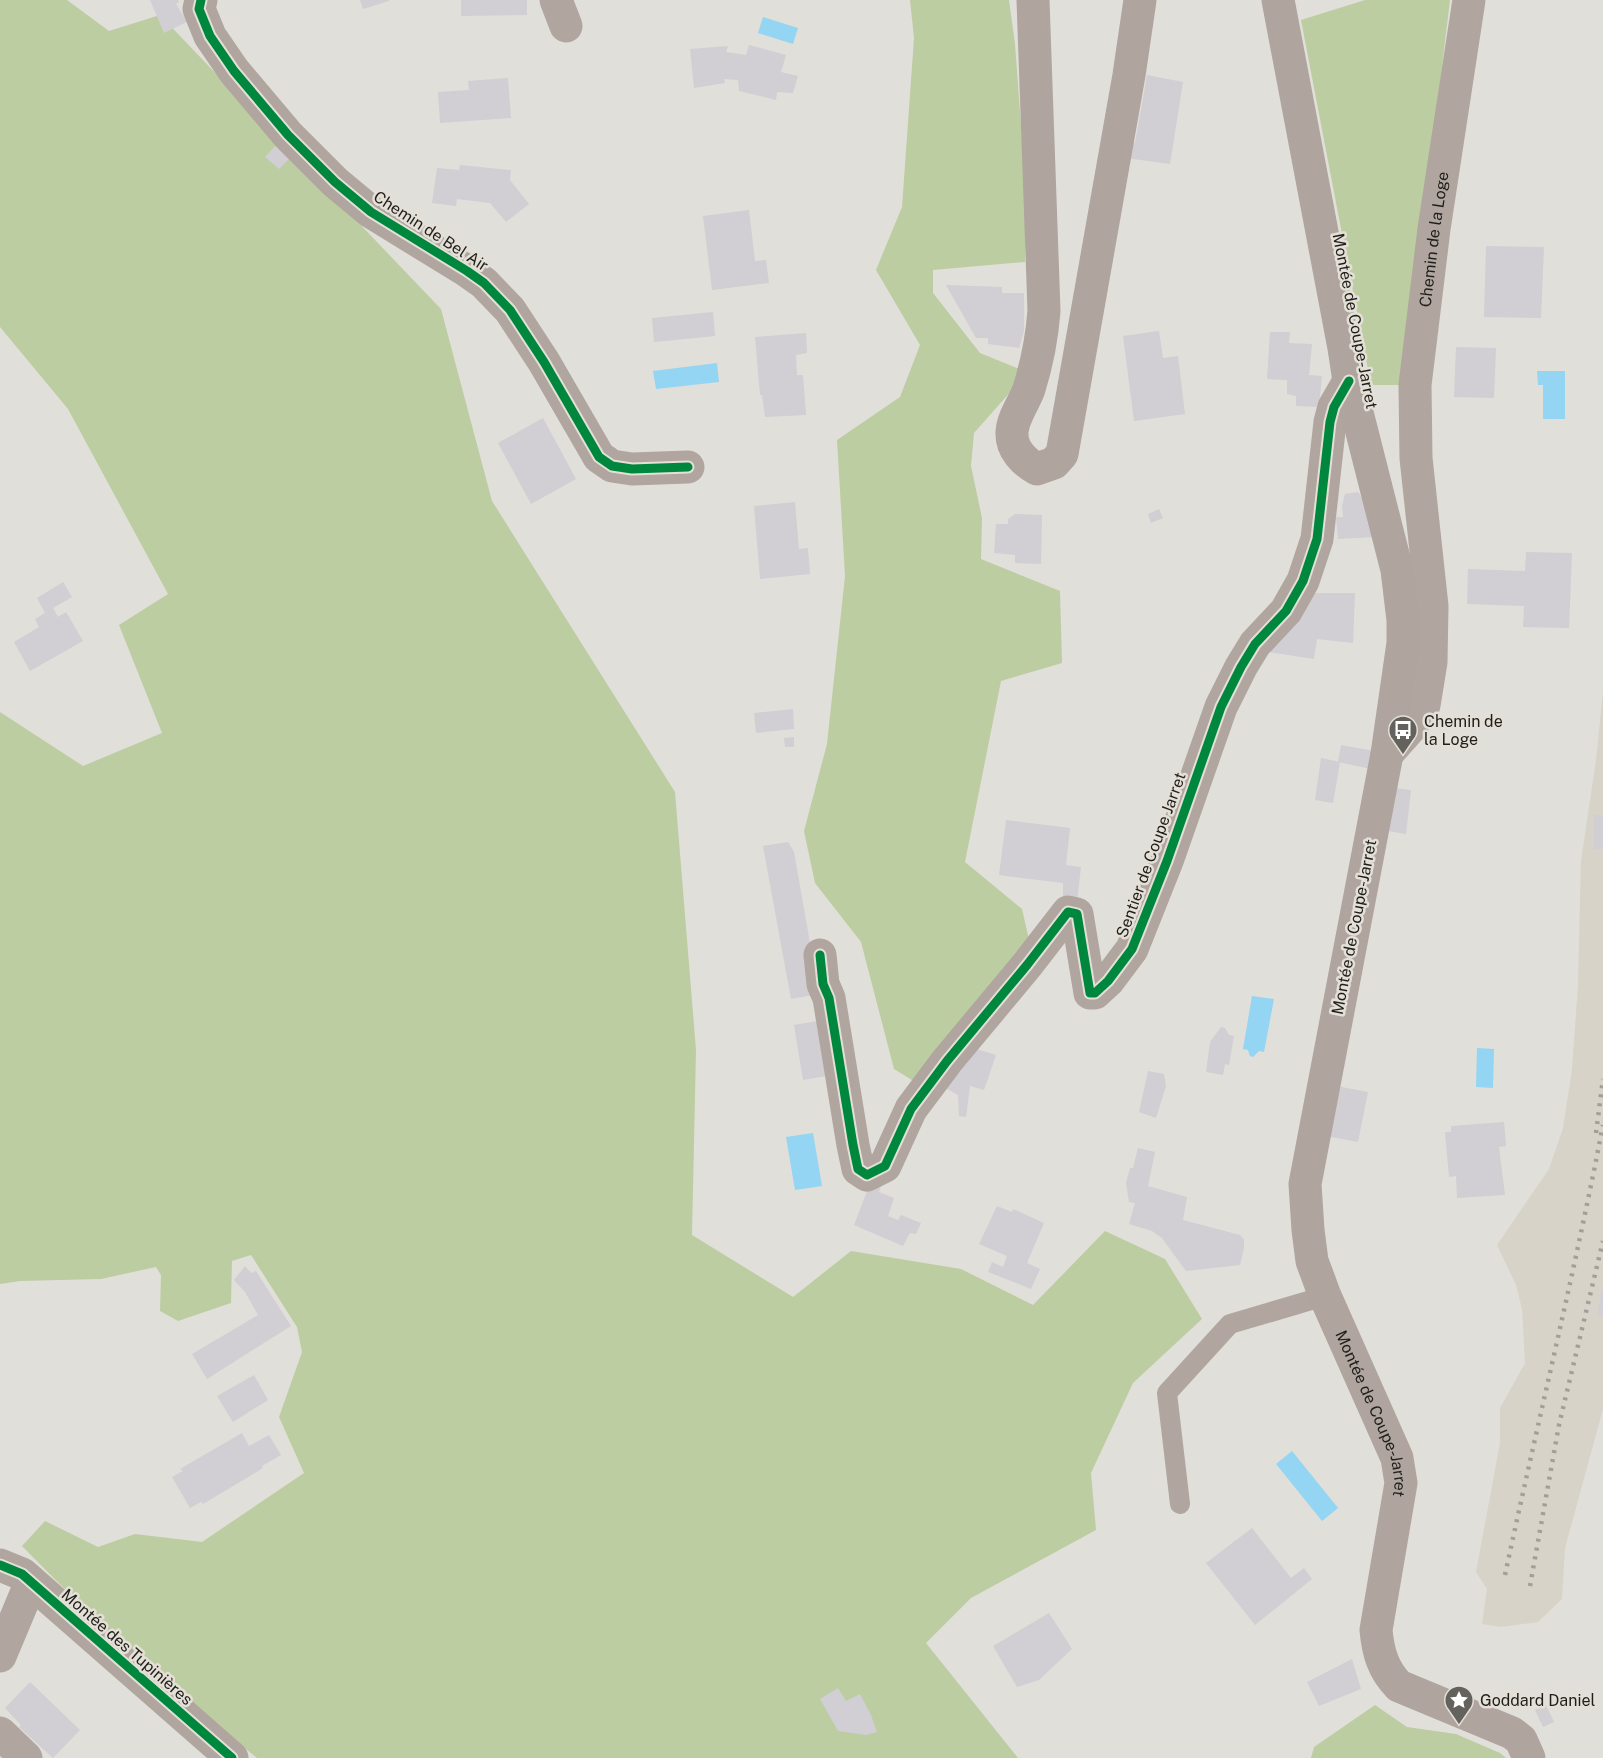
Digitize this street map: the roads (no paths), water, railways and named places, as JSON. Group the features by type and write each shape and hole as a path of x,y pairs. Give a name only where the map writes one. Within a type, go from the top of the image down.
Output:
{"main road":[{"path":"1033,0 1044,311 1041,348 1025,400 1015,419 1012,434 1016,449 1027,463 1037,469 1054,464 1062,454 1140,0"},
{"name":"Montée de Coupe-Jarret","path":"1278,0 1349,381 1388,528 1401,595 1403,643 1388,754 1305,1184 1312,1262 1396,1458 1401,1483 1376,1630 1377,1647 1383,1664 1390,1677 1400,1686 1512,1733 1521,1740 1529,1758"}],"street":[{"name":"Chemin de Bel Air","path":"201,0 199,9 210,36 234,71 288,135 335,182 371,212 467,271 484,283 510,310 544,362 599,457 612,466 632,469 688,467"},
{"name":"Chemin de la Loge","path":"1388,754 1411,727 1424,705 1431,662 1432,606 1416,458 1415,385 1434,229 1469,0"},
{"name":"Sentier de Coupe Jarret","path":"820,955 823,984 829,998 858,1169 867,1174 885,1166 911,1108 1068,912 1077,914 1090,993 1095,993 1108,981 1132,949 1167,861 1221,707 1241,666 1255,644 1287,611 1303,581 1317,539 1330,422 1334,407 1349,381"},
{"name":"Montée des Tupinières","path":"0,1564 22,1574 232,1758"},
{"path":"0,1656 31,1582"},
{"path":"0,1733 26,1758"}],"lane":[{"path":"1180,1504 1167,1393 1230,1324 1325,1296"}],"water":[{"path":"763,17 798,28 793,44 758,33"},
{"path":"717,363 719,382 656,389 653,371"},
{"path":"1537,371 1565,371 1565,419 1543,419 1543,385 1538,385"},
{"path":"1252,996 1274,999 1264,1052 1259,1051 1253,1057 1250,1056 1248,1050 1243,1049"},
{"path":"1477,1048 1494,1049 1493,1088 1476,1087"},
{"path":"813,1133 822,1186 795,1190 786,1137"},
{"path":"1292,1451 1338,1508 1322,1521 1276,1464"}],"railway":[{"path":"1596,1133 1603,1079"},
{"path":"1505,1575 1603,1125"},
{"path":"1530,1586 1559,1425 1603,1241"}],"place":[{"name":"Chemin de la Loge","path":"1403,756"},
{"name":"Goddard Daniel","path":"1459,1726"}]}
